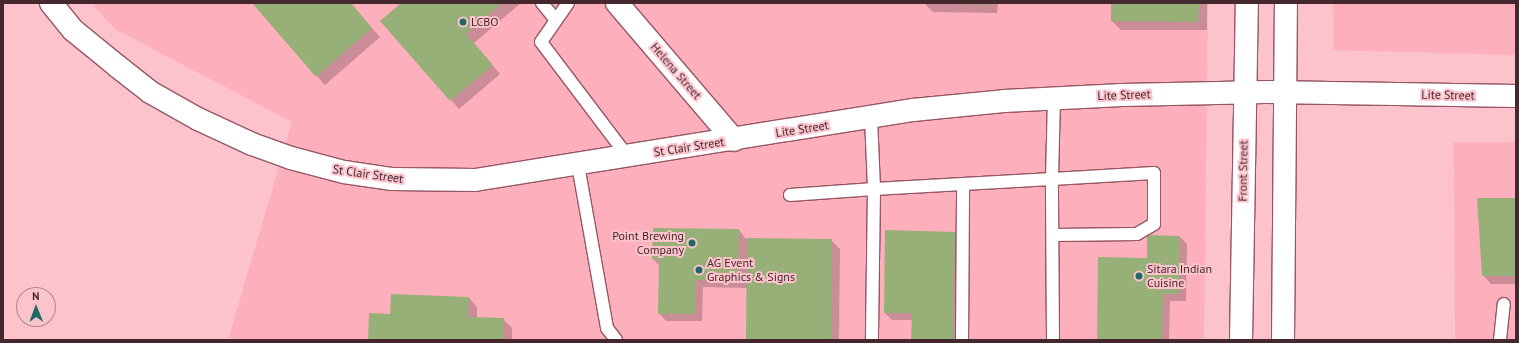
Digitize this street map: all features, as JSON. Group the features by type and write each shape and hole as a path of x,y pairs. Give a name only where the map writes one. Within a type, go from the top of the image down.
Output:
{"street":[{"name":"St Clair Street","path":"50,3 73,30 150,92 218,129 252,144 291,158 344,172 392,180 475,180 734,140"},
{"name":"Helena Street","path":"617,3 734,140"},
{"name":"Front Street","path":"1241,340 1246,3"},
{"path":"1283,340 1276,93 1286,3"},
{"name":"Lite Street","path":"734,140 913,110 1054,97 1244,93 1516,96"}],"lane":[{"path":"542,3 556,20"},
{"path":"568,3 541,42 628,157"},
{"path":"1053,340 1054,235 1052,179 1054,97"},
{"path":"871,118 874,189 872,340"},
{"path":"578,165 607,328 616,340"},
{"path":"790,195 1154,172 1154,224 1137,234 1054,235"},
{"path":"962,340 963,184"},
{"path":"1500,340 1504,304"}],"shaded area":[{"path":"91,3 1208,3 1204,339 228,340 292,122 115,29"},
{"path":"1333,3 1516,3 1516,55 1334,50"},
{"path":"1454,142 1516,142 1516,340 1455,340"}],"building":[{"path":"252,3 351,3 372,28 316,77"},
{"path":"401,3 502,3 466,34 493,65 450,101 380,21"},
{"path":"989,3 989,5 960,4"},
{"path":"1111,3 1199,3 1198,22 1111,21"},
{"path":"1477,198 1516,198 1516,276 1482,276"},
{"name":"AG Event Graphics & Signs","path":"653,228 739,229 738,281 695,280 695,314 658,314 659,260 652,259"},
{"path":"885,230 955,232 953,340 911,339 912,313 884,313"},
{"name":"Sitara Indian Cuisine","path":"1147,235 1180,236 1179,294 1163,294 1162,340 1097,340 1098,257 1147,258"},
{"path":"747,238 832,239 831,340 746,340"},
{"path":"391,294 469,297 468,317 504,318 503,340 368,340 369,313 390,314"}],"place":[{"name":"LCBO","path":"463,22"},
{"name":"Point Brewing Company","path":"692,243"},
{"name":"AG Event Graphics & Signs","path":"699,270"},
{"name":"Sitara Indian Cuisine","path":"1139,276"}]}
